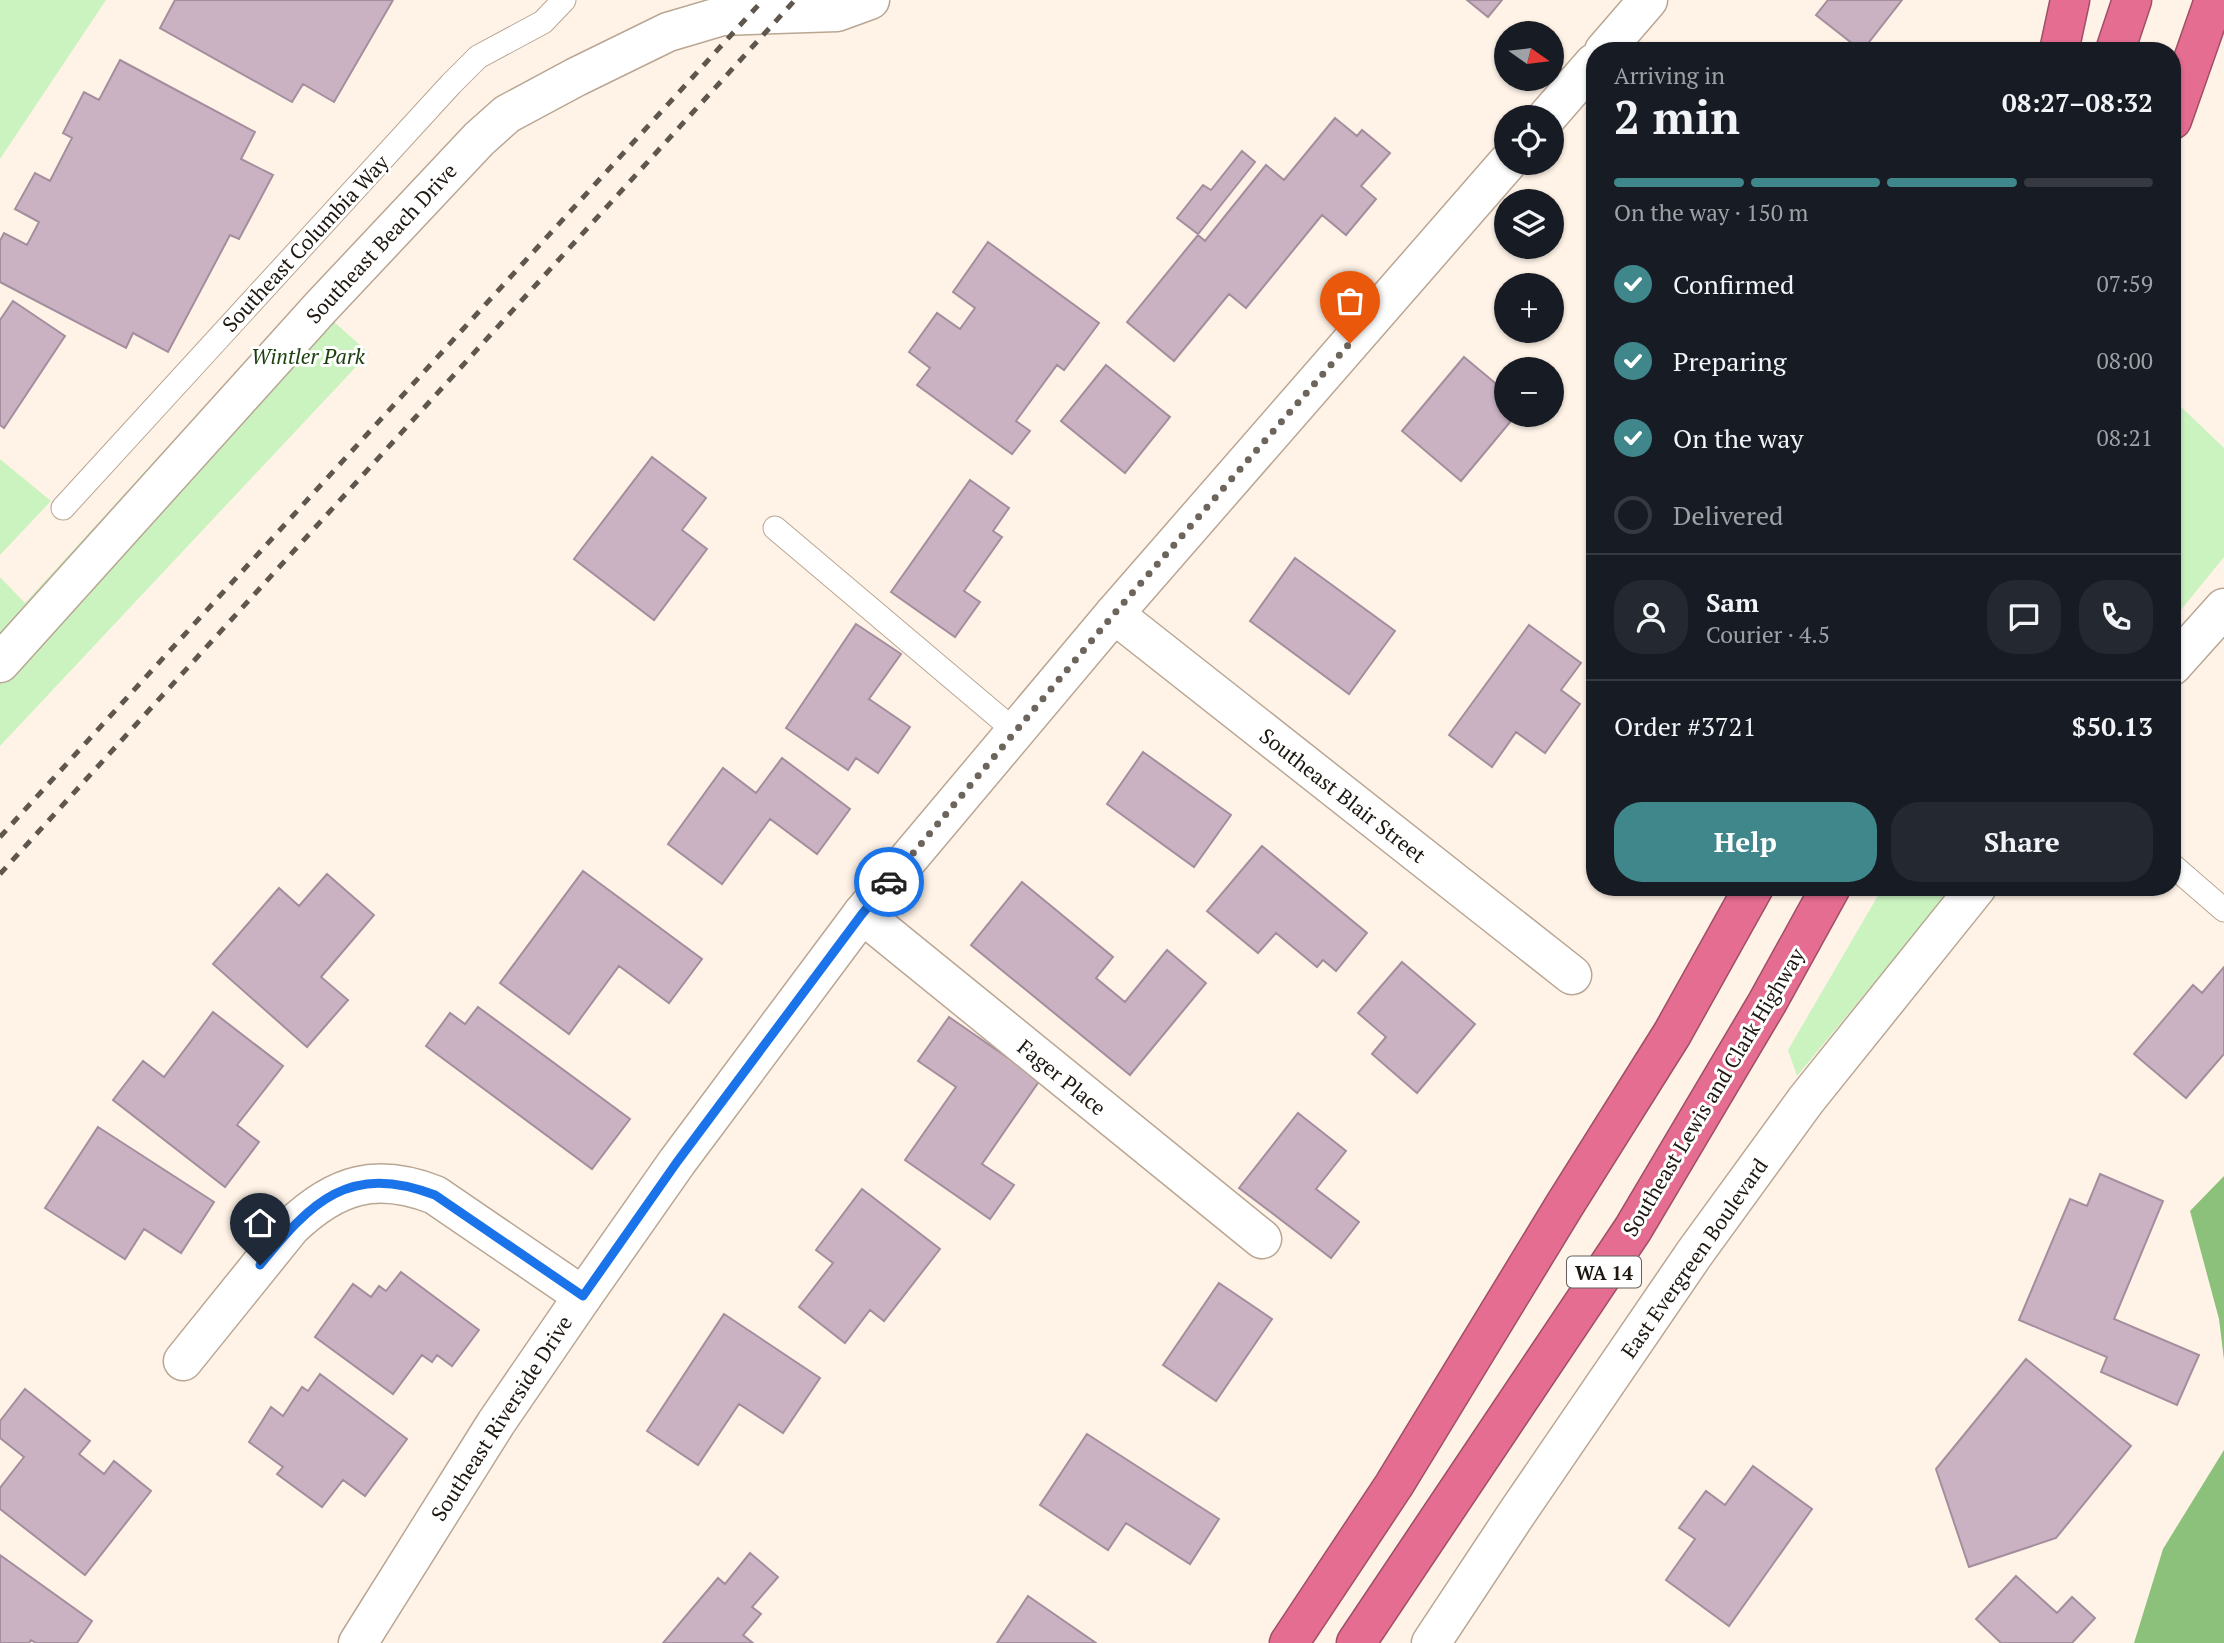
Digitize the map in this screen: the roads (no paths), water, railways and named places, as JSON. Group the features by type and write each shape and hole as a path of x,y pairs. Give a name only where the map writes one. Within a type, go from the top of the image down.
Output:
{"highway":[{"path":"2061,42 2070,0"},
{"path":"2118,42 2132,0"},
{"path":"2181,94 2214,0"},
{"name":"WA 14","path":"1289,1643 1394,1485 1672,1034 1749,896"},
{"name":"Southeast Lewis and Clark Highway","path":"1356,1643 1633,1229 1767,1003 1826,896"}],"street":[{"name":"Southeast Beach Drive","path":"0,663 321,307 479,139 507,114 667,32 722,16 837,12 870,0"},
{"path":"1612,42 1648,0"},
{"path":"1557,105 1586,72"},
{"name":"Southeast Riverside Drive","path":"358,1643 496,1423 583,1296 677,1162 862,914 1114,614 1497,175"},
{"path":"2181,657 2224,608"},
{"name":"Southeast Blair Street","path":"1114,614 1572,975"},
{"name":"East Evergreen Boulevard","path":"1431,1643 1694,1254 1806,1100 1971,896"},
{"name":"Fager Place","path":"862,914 1262,1239"},
{"path":"183,1361 291,1227 307,1211 346,1189 369,1184 403,1185 435,1195 583,1296"}],"lane":[{"name":"Southeast Columbia Way","path":"63,508 469,66 478,57 543,22 564,0"},
{"path":"775,528 1015,731"},
{"path":"2181,873 2224,910"}],"railway":[{"path":"0,837 763,0"},
{"path":"0,874 795,0"}],"park label":[{"name":"Wintler Park","path":"308,356"}]}
